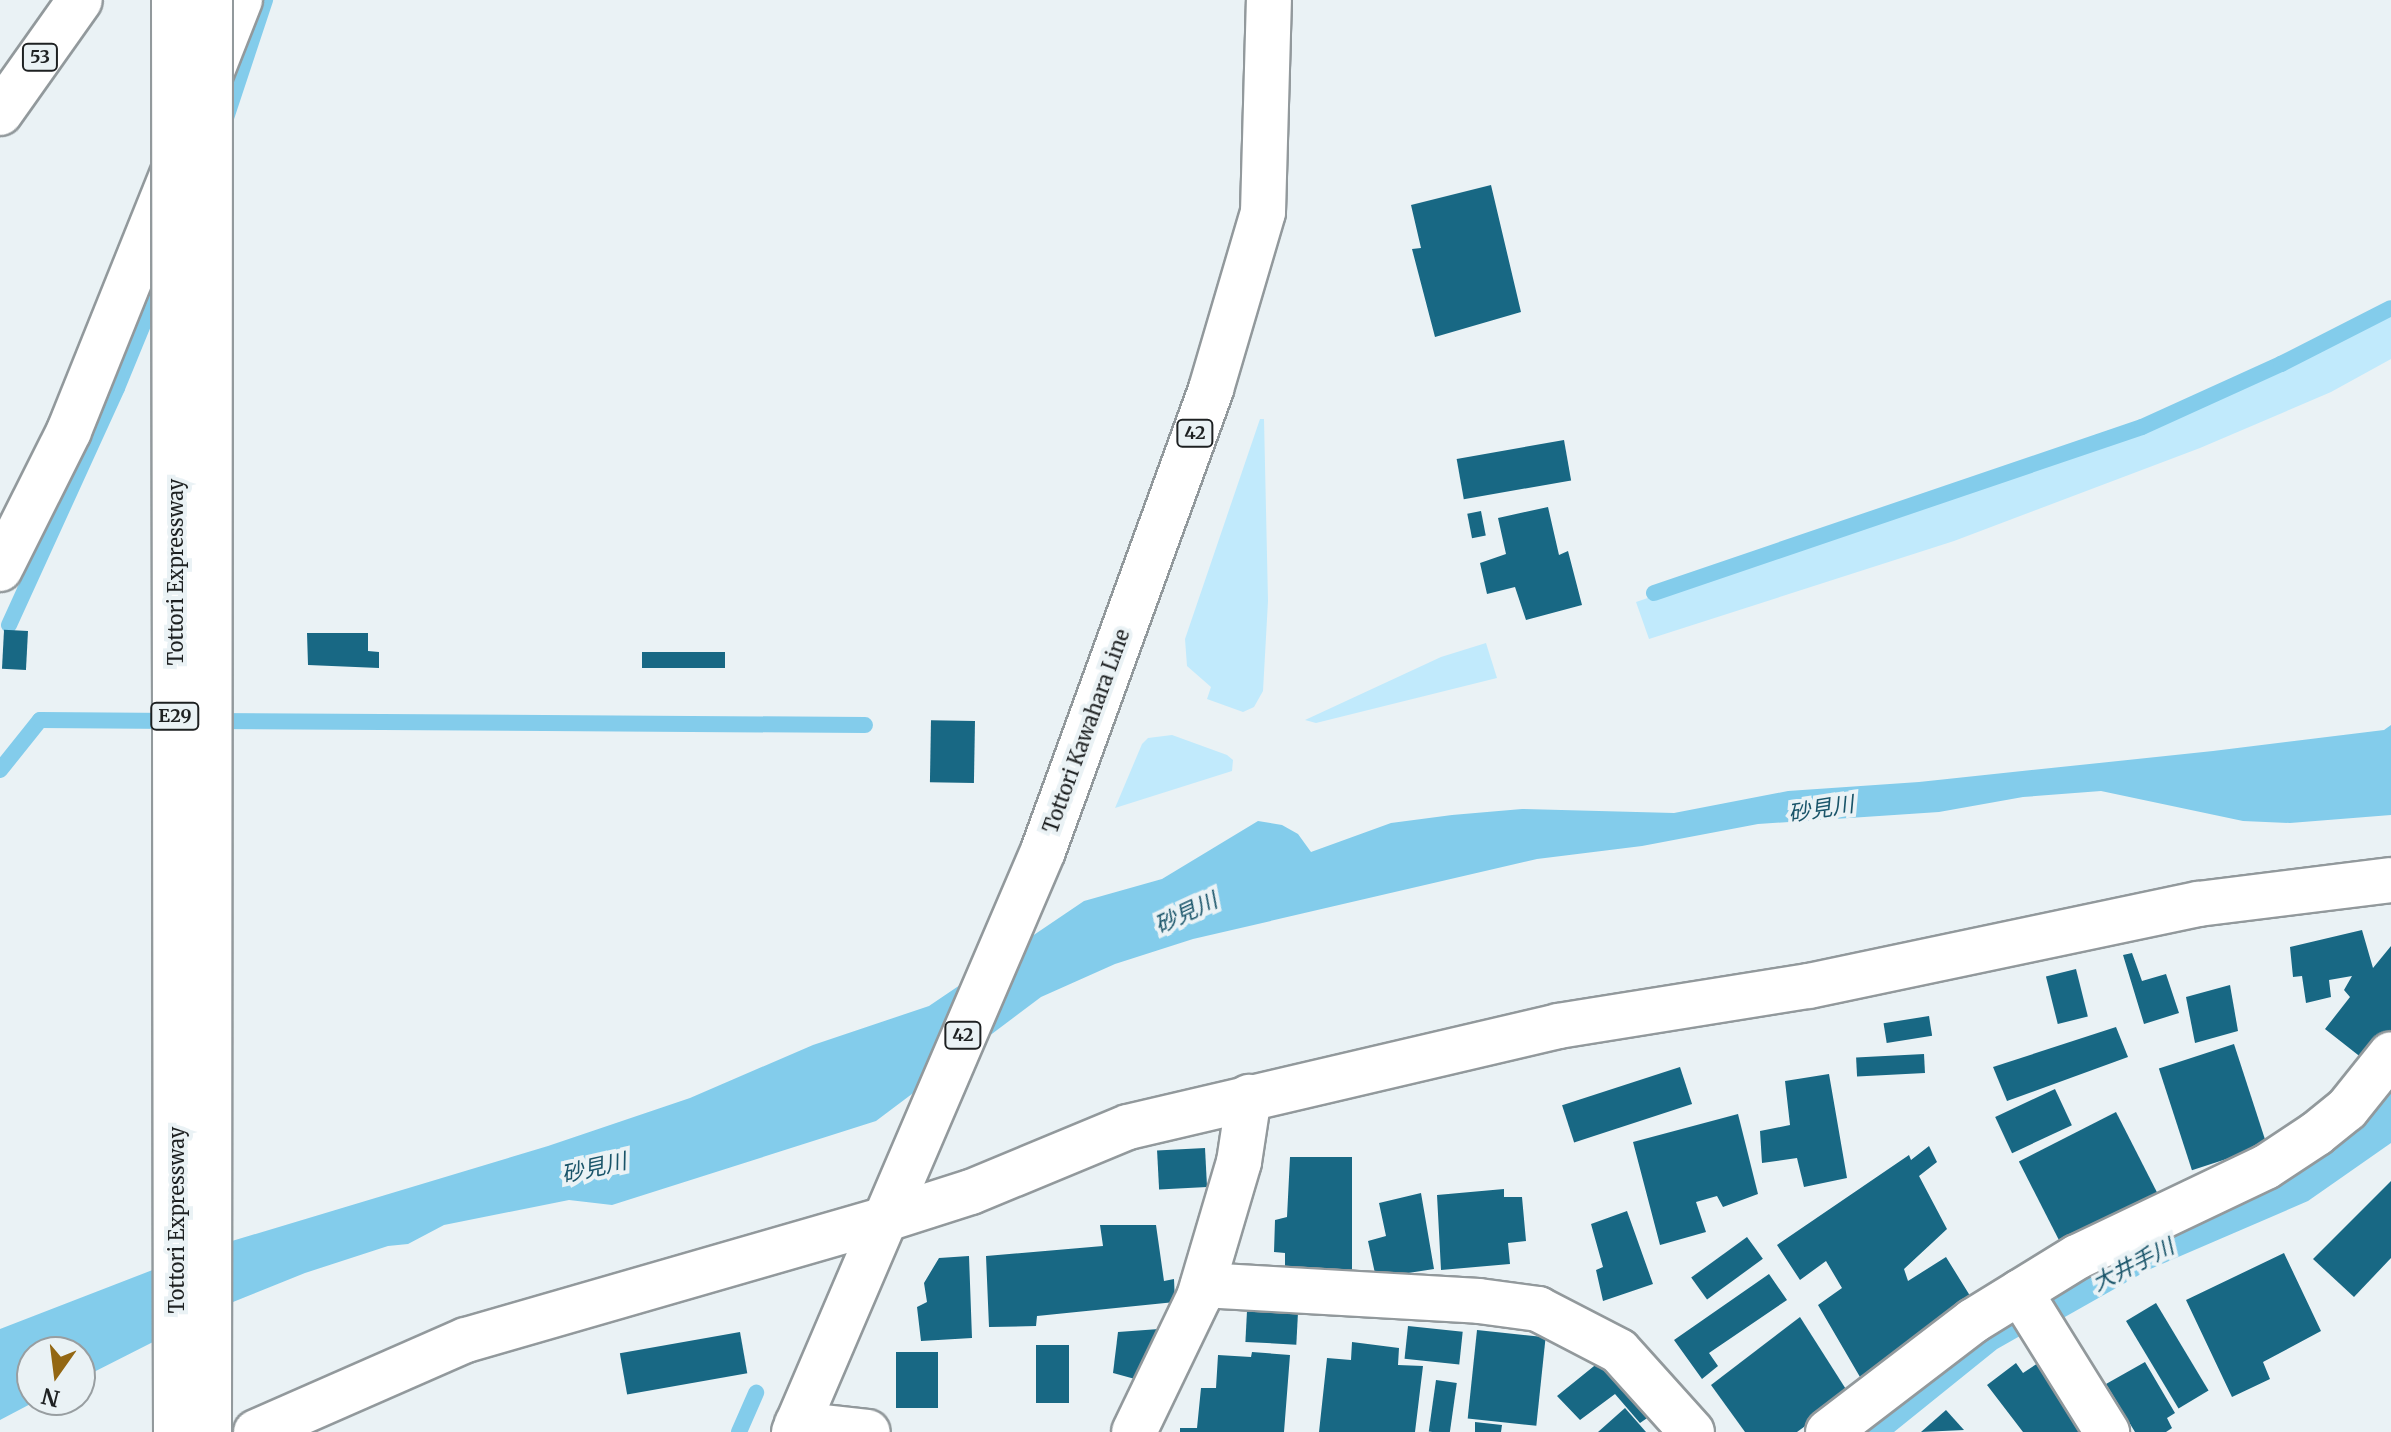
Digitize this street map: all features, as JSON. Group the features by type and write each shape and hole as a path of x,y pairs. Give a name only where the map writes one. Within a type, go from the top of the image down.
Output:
{"main road":[{"name":"53","path":"0,113 80,0"},
{"name":"Tottori Expressway","path":"174,0 176,1432"},
{"name":"Tottori Expressway","path":"209,1432 210,0"},
{"path":"0,569 69,431 240,0"},
{"name":"Tottori Kawahara Line","path":"796,1428 1043,851 1211,389 1263,212 1269,0"},
{"path":"256,1432 466,1340 971,1192 1128,1127 1558,1026 1809,986 2198,904 2391,880"},
{"path":"1828,1432 1973,1321 2020,1292 2130,1230 2266,1167 2347,1109 2391,1054"},
{"path":"1134,1432 1203,1285 1239,1162 1249,1097"},
{"path":"1203,1285 1479,1301 1538,1309 1619,1351 1692,1432"},
{"path":"2020,1292 2107,1432"},
{"path":"796,1428 868,1432"}],"shaded area":[{"path":"2391,313 2391,359 2331,392 2200,448 1954,541 1649,639 1636,602 2146,429 2284,368"},
{"path":"1260,419 1264,419 1268,601 1263,691 1254,707 1243,712 1207,699 1211,687 1187,666 1185,639"},
{"path":"1486,643 1497,678 1316,723 1305,720 1441,657"},
{"path":"1172,735 1227,755 1233,760 1232,771 1115,808 1142,744 1148,738"}],"water":[{"name":"砂見川","path":"2391,725 2391,815 2290,823 2243,821 2101,791 2023,797 1939,812 1758,824 1642,846 1537,859 1193,939 1115,964 1041,997 876,1121 612,1205 569,1200 444,1225 408,1244 388,1246 305,1273 228,1304 96,1371 96,1336 16,1336 16,1412 0,1420 0,1329 212,1247 548,1146 690,1098 813,1045 929,1006 1084,901 1162,879 1258,821 1282,825 1298,834 1311,852 1391,823 1452,815 1522,809 1674,813 1788,791 1919,782 2384,730"},
{"name":"大井手川","path":"2391,1081 2391,1143 2308,1201 2148,1270 2056,1322 2027,1332 1997,1349 1894,1432 1853,1432 2048,1286"}],"building":[{"path":"1491,185 1521,312 1435,337 1412,249 1421,248 1411,205"},
{"path":"1564,440 1571,480 1464,499 1457,459"},
{"path":"1548,507 1559,555 1568,551 1582,605 1526,620 1515,587 1487,594 1480,563 1506,554 1498,518"},
{"path":"1481,511 1486,536 1472,538 1467,514"},
{"path":"4,630 28,631 26,670 2,669"},
{"path":"307,633 368,633 368,651 379,652 379,668 308,665"},
{"path":"642,652 725,652 725,668 642,668"},
{"path":"931,720 975,721 974,783 930,782"},
{"path":"2362,930 2373,968 2391,946 2391,1031 2367,1062 2325,1029 2350,997 2344,990 2352,976 2329,980 2331,997 2306,1003 2302,976 2293,977 2290,947"},
{"path":"2132,953 2142,981 2166,974 2179,1013 2144,1024 2123,955"},
{"path":"2076,969 2088,1017 2058,1024 2046,976"},
{"path":"2230,985 2238,1031 2195,1043 2186,997"},
{"path":"1929,1016 1932,1036 1887,1043 1884,1023"},
{"path":"2116,1027 2128,1057 2007,1101 1993,1067"},
{"path":"2234,1044 2267,1146 2192,1170 2159,1068"},
{"path":"1924,1054 1925,1073 1857,1077 1856,1058"},
{"path":"1680,1067 1692,1104 1574,1142 1562,1105"},
{"path":"1829,1074 1847,1178 1804,1187 1797,1158 1762,1163 1760,1131 1790,1125 1785,1081"},
{"path":"2055,1089 2072,1125 2012,1153 1995,1117"},
{"path":"2116,1112 2158,1195 2061,1244 2019,1161"},
{"path":"1738,1114 1758,1194 1723,1207 1717,1196 1696,1202 1706,1232 1660,1245 1633,1142"},
{"path":"1929,1146 1937,1162 1919,1176 1947,1229 1904,1269 1908,1281 1946,1257 1972,1299 1860,1377 1818,1305 1842,1288 1826,1261 1800,1280 1777,1245 1909,1155 1911,1160"},
{"path":"1205,1148 1207,1187 1159,1189 1157,1151"},
{"path":"1290,1157 1352,1157 1352,1272 1285,1271 1285,1253 1274,1252 1275,1220 1287,1217"},
{"path":"2391,1181 2391,1258 2354,1297 2313,1259"},
{"path":"1504,1189 1504,1197 1522,1197 1526,1241 1508,1243 1510,1264 1441,1270 1437,1195"},
{"path":"1421,1193 1434,1269 1376,1278 1368,1241 1386,1236 1379,1203"},
{"path":"1627,1211 1653,1284 1603,1301 1596,1270 1603,1267 1591,1224"},
{"path":"1100,1225 1156,1225 1164,1281 1174,1279 1175,1302 1037,1316 1036,1326 989,1327 986,1256 1103,1246"},
{"path":"1747,1237 1763,1259 1707,1299 1691,1278"},
{"path":"2284,1253 2321,1331 2263,1362 2270,1379 2232,1397 2186,1300"},
{"path":"969,1256 972,1338 921,1341 917,1307 927,1302 924,1283 939,1258"},
{"path":"1769,1274 1787,1300 1709,1353 1718,1366 1702,1379 1674,1340"},
{"path":"2156,1303 2209,1390 2179,1408 2126,1321"},
{"path":"1247,1311 1298,1314 1296,1345 1245,1342"},
{"path":"1800,1317 1849,1394 1797,1432 1745,1432 1711,1385"},
{"path":"1408,1326 1463,1332 1459,1365 1405,1359"},
{"path":"1159,1329 1135,1379 1113,1373 1118,1332"},
{"path":"1477,1330 1546,1337 1536,1426 1468,1419"},
{"path":"740,1332 747,1373 627,1395 620,1353"},
{"path":"1352,1342 1399,1348 1398,1365 1423,1366 1415,1432 1319,1432 1327,1358 1351,1360"},
{"path":"1036,1345 1069,1345 1069,1403 1036,1403"},
{"path":"896,1352 938,1352 938,1408 896,1408"},
{"path":"1252,1352 1290,1355 1284,1432 1180,1432 1180,1428 1197,1428 1201,1388 1216,1388 1218,1355 1251,1357"},
{"path":"1604,1358 1653,1414 1640,1423 1615,1394 1580,1420 1557,1396"},
{"path":"2145,1362 2175,1413 2167,1418 2172,1428 2166,1432 2135,1432 2106,1384"},
{"path":"2016,1363 2023,1373 2038,1363 2092,1432 2023,1432 1987,1385"},
{"path":"1436,1380 1457,1383 1450,1432 1429,1431"},
{"path":"1625,1408 1646,1432 1598,1432"},
{"path":"1946,1410 1964,1430 1921,1432"},
{"path":"1475,1422 1502,1425 1501,1432 1475,1432"}],"waterway":[{"path":"224,124 265,0"},
{"path":"9,625 117,388 160,283"},
{"path":"1654,593 2142,427 2281,364 2391,308"},
{"path":"0,770 40,720 175,721"},
{"path":"210,721 865,725"},
{"path":"739,1432 756,1393"}]}
